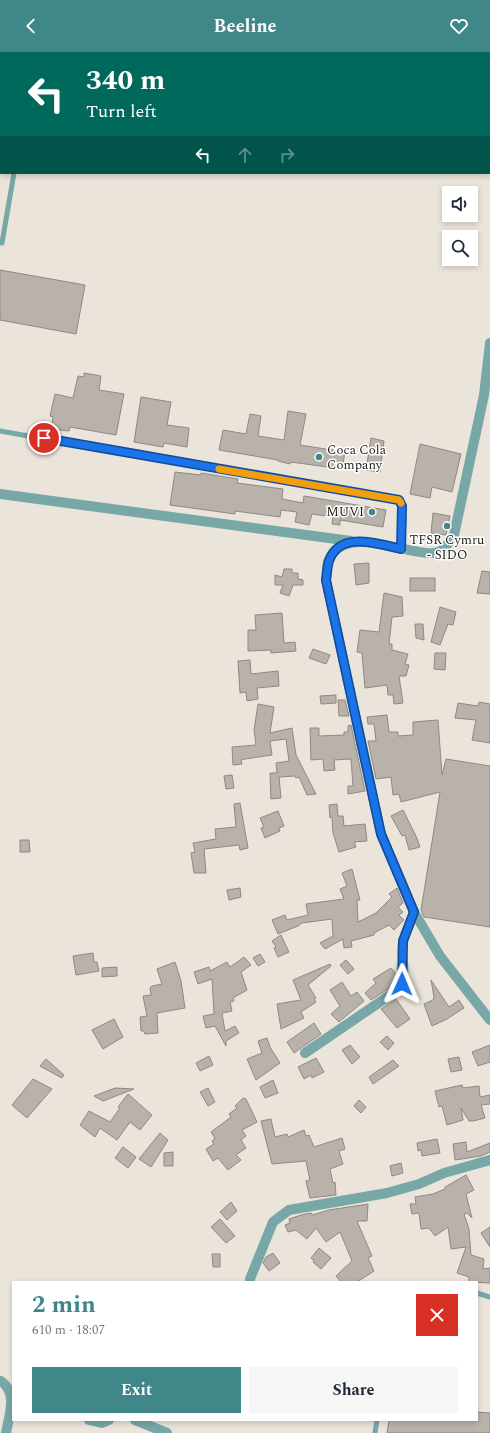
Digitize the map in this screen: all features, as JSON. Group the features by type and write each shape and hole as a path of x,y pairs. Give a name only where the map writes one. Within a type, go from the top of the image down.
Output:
{"street":[{"path":"0,494 351,541 369,542 428,553 438,552 444,549 454,535 487,396 490,343"},
{"path":"351,541 336,549 329,561 326,580 381,834 414,912 440,956 490,1020"},
{"path":"305,1053 399,988 404,978 402,954 403,941 414,912"},
{"path":"250,1279 273,1222 289,1210 387,1193 419,1184 444,1173 490,1160"},
{"path":"1,1381 12,1384"},
{"path":"1,1381 11,1392 11,1403 6,1433"},
{"path":"93,1421 102,1423 107,1421"},
{"path":"137,1421 167,1433"}],"lane":[{"path":"2,243 14,174"},
{"path":"0,431 399,500 404,512 401,549"},
{"path":"478,1293 490,1297"},
{"path":"375,1433 377,1421"}],"building":[{"path":"0,270 85,285 76,334 0,320"},
{"path":"84,373 101,376 99,390 124,394 116,435 70,427 69,431 51,429 53,417 50,416 55,394 73,398 78,376 84,377"},
{"path":"141,397 171,402 167,425 189,428 187,447 164,443 163,447 134,442"},
{"path":"288,411 306,414 300,445 345,452 342,469 291,462 290,464 278,460 219,450 223,430 246,434 250,414 261,416 258,436 284,440"},
{"path":"371,438 384,441 380,472 366,470"},
{"path":"420,444 461,454 452,492 432,487 430,498 410,494"},
{"path":"175,472 201,475 201,473 238,479 237,483 283,489 282,499 303,503 304,496 386,510 383,527 340,520 340,525 332,524 333,517 312,514 309,525 295,522 297,512 281,510 280,517 235,511 235,514 170,505"},
{"path":"433,513 450,516 446,535 431,533"},
{"path":"369,563 369,583 356,585 354,564"},
{"path":"284,569 292,569 292,573 298,573 298,579 303,580 303,585 293,585 289,596 280,593 283,585 275,585 275,575 282,577"},
{"path":"482,571 490,572 490,594 477,593"},
{"path":"410,578 435,578 435,591 410,591"},
{"path":"384,593 402,597 403,616 392,617 389,644 392,644 392,650 408,654 405,664 409,665 406,676 399,676 403,703 394,704 393,695 388,695 387,685 365,688 362,653 357,652 360,630 379,632"},
{"path":"440,607 456,612 453,625 448,624 440,645 431,642"},
{"path":"282,613 284,643 295,642 296,651 271,653 271,650 248,651 248,630 256,630 255,615"},
{"path":"415,624 423,624 424,640 416,638"},
{"path":"313,649 330,655 326,664 309,658"},
{"path":"435,653 446,653 445,670 434,669"},
{"path":"250,660 251,674 278,671 279,686 257,688 258,699 247,701 246,692 240,693 238,661"},
{"path":"336,695 336,703 321,704 320,696"},
{"path":"338,700 345,700 349,716 339,716"},
{"path":"479,702 490,704 490,743 472,740 476,720 455,718 458,703 478,706"},
{"path":"258,704 274,707 270,733 292,728 296,755 316,794 307,795 299,777 279,777 281,798 271,799 270,773 277,773 276,763 289,761 286,739 270,741 272,755 241,760 242,764 233,765 232,747 256,745 254,730"},
{"path":"387,715 389,732 398,732 398,736 413,735 413,722 438,720 442,775 446,759 490,766 490,927 424,917 421,910 440,792 401,802 399,794 393,795 391,777 376,779 368,741 376,741 374,724 368,724 367,717"},
{"path":"351,725 365,791 348,794 348,786 353,786 351,759 334,760 335,770 324,771 323,759 311,760 310,728 319,728 319,736 344,735 344,732 348,732 348,726"},
{"path":"232,775 234,788 226,789 224,776"},
{"path":"240,803 248,848 240,850 239,845 204,849 206,873 194,873 191,853 195,852 193,843 216,839 215,829 236,827 234,804"},
{"path":"337,804 338,816 343,816 344,826 365,824 367,841 354,842 356,847 339,852 333,833 332,817 330,818 329,805"},
{"path":"403,810 420,847 409,850 405,835 402,836 391,816"},
{"path":"278,811 284,826 279,828 280,831 265,838 261,828 264,827 260,818"},
{"path":"20,840 29,840 30,852 20,852"},
{"path":"352,869 360,900 357,900 358,922 376,913 392,897 389,894 397,888 403,903 398,907 403,912 399,915 404,920 394,930 389,925 374,933 374,935 351,941 352,947 344,948 343,939 325,949 320,943 333,936 332,919 302,923 278,934 272,920 285,915 287,920 308,915 306,904 344,899 340,889 347,886 342,873"},
{"path":"240,888 241,897 229,900 227,890"},
{"path":"281,935 289,952 278,957 274,948 276,947 272,941"},
{"path":"93,953 94,962 97,962 99,971 76,975 73,956"},
{"path":"260,954 265,962 258,966 253,958"},
{"path":"244,957 251,965 241,972 247,990 233,998 234,1001 230,1002 232,1011 222,1013 225,1031 235,1026 239,1033 226,1041 226,1046 215,1026 206,1028 203,1016 214,1014 212,979 198,984 194,972 209,967 210,971 227,962 230,967"},
{"path":"346,960 354,969 348,974 340,965"},
{"path":"175,962 181,981 185,1008 157,1013 158,1033 145,1034 144,1031 141,1031 140,1017 147,1016 143,996 151,995 150,988 152,986 162,984 157,969"},
{"path":"330,964 331,966 308,985 316,998 314,999 316,1002 301,1012 304,1018 281,1029 277,1004 301,1000 293,980"},
{"path":"117,967 117,976 102,977 102,968"},
{"path":"391,968 397,975 394,985 371,1000 365,993 376,983 373,979"},
{"path":"431,980 449,1007 459,1000 464,1008 447,1019 432,1026 424,1004 433,1000 434,997"},
{"path":"342,982 351,996 357,992 364,1001 339,1022 331,1014 340,1006 330,990"},
{"path":"396,999 410,1019 397,1028 381,1009"},
{"path":"114,1019 123,1037 103,1049 92,1030"},
{"path":"314,1023 321,1034 294,1053 287,1042"},
{"path":"387,1036 394,1043 388,1050 380,1042"},
{"path":"267,1038 270,1047 280,1063 256,1080 247,1059 262,1053 258,1041"},
{"path":"350,1045 360,1057 352,1064 342,1050"},
{"path":"490,1045 490,1062 478,1066 472,1052"},
{"path":"209,1056 213,1065 200,1071 196,1063"},
{"path":"459,1057 462,1070 451,1072 448,1059"},
{"path":"316,1058 324,1072 312,1078 311,1075 304,1079 298,1067"},
{"path":"46,1059 64,1075 62,1078 40,1066"},
{"path":"393,1060 399,1066 373,1084 369,1077"},
{"path":"33,1079 52,1089 27,1118 12,1105"},
{"path":"273,1080 278,1093 265,1098 260,1087"},
{"path":"462,1085 463,1088 479,1086 480,1097 490,1095 490,1104 481,1105 485,1118 469,1121 461,1108 463,1120 447,1125 442,1106 439,1107 435,1091"},
{"path":"115,1088 134,1089 103,1101 94,1096"},
{"path":"208,1088 215,1102 208,1106 200,1092"},
{"path":"128,1094 152,1115 140,1130 130,1122 117,1140 100,1128 95,1137 80,1125 89,1111 110,1122 120,1108 118,1107"},
{"path":"243,1098 246,1099 257,1122 242,1130 246,1136 241,1140 246,1148 236,1155 241,1160 228,1170 218,1158 213,1161 206,1149 214,1144 212,1141 215,1138 211,1132 231,1117 229,1114 237,1108 235,1106"},
{"path":"359,1100 366,1107 361,1113 354,1106"},
{"path":"271,1119 275,1137 287,1134 288,1137 304,1130 306,1136 309,1135 314,1147 342,1138 345,1149 339,1151 343,1164 330,1169 333,1183 335,1182 336,1195 310,1198 306,1181 310,1180 306,1161 272,1164 261,1121"},
{"path":"160,1133 168,1140 151,1167 139,1159"},
{"path":"437,1139 440,1153 422,1156 421,1150 418,1151 417,1143"},
{"path":"466,1142 467,1152 490,1143 490,1152 481,1156 455,1160 453,1144"},
{"path":"123,1147 136,1157 128,1168 115,1158"},
{"path":"173,1152 173,1166 164,1166 164,1153"},
{"path":"401,1163 403,1173 392,1176 390,1166"},
{"path":"466,1175 474,1190 466,1194 472,1218 467,1213 464,1214 469,1229 471,1255 484,1259 483,1269 490,1268 490,1283 469,1281 469,1277 457,1273 466,1247 451,1249 448,1227 435,1236 429,1228 421,1229 419,1213 412,1214 410,1204 416,1204 415,1197 433,1194 445,1189 445,1187"},
{"path":"231,1202 237,1211 227,1220 220,1212"},
{"path":"368,1204 367,1221 357,1221 372,1256 368,1258 374,1271 359,1281 340,1281 336,1276 352,1261 340,1232 326,1242 316,1228 307,1239 296,1230 288,1232 285,1225 290,1223 289,1219 301,1215 311,1213 312,1215 329,1210"},
{"path":"220,1219 235,1236 226,1243 211,1227"},
{"path":"490,1227 490,1247 481,1233"},
{"path":"319,1248 331,1258 321,1269 313,1262 314,1260 311,1258"},
{"path":"273,1253 280,1263 269,1271 263,1263 266,1257"},
{"path":"212,1254 220,1254 220,1267 213,1267"},
{"path":"478,1412 490,1413 490,1433 387,1433 389,1421 478,1421"}],"slow traffic":[{"path":"219,469 399,500 401,503"}],"place":[{"name":"Coca Cola Company","path":"319,457"},
{"name":"MUVI","path":"372,512"},
{"name":"TFSR Cymru - SIDO","path":"447,526"}],"route":[{"path":"44,438 399,500 404,512 401,549 369,542 351,541 336,549 329,561 326,580 354,715 381,834 414,912 403,941 402,967 404,978 402,984"}]}
